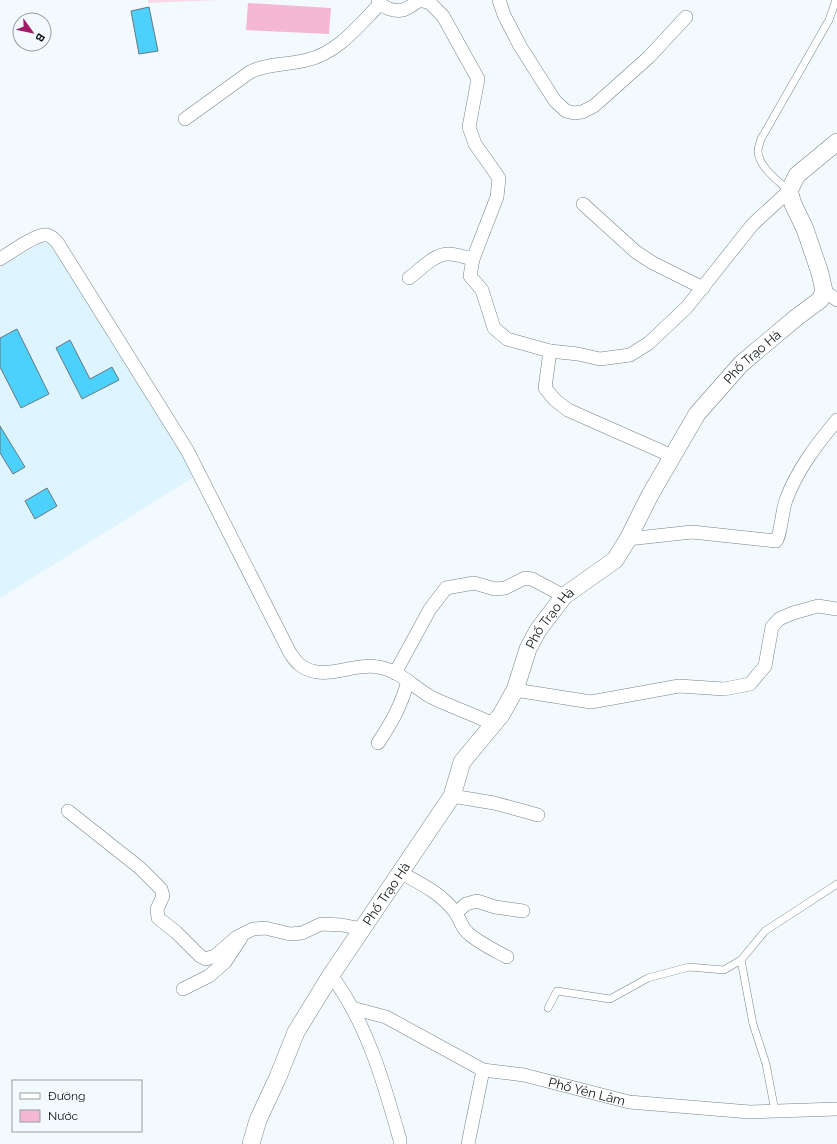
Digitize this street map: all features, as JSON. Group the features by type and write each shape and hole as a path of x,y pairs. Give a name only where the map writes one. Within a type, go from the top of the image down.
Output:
{"street":[{"path":"185,119 250,72 258,68 306,60 328,54 339,45 379,2 388,8 403,10 420,0 430,3 443,16 478,79 469,128 475,144 500,178 497,197 473,259 470,276 482,290 494,328 508,339 550,351 578,354 600,359 630,355 648,343 665,328 687,307 753,224 789,191 798,176 837,142"},
{"path":"499,0 504,15 520,46 555,101 566,111 574,113 582,112 594,106 649,57 686,17"},
{"name":"Phố Trạo Hà","path":"251,1144 258,1120 278,1077 296,1032 362,929 452,796 462,762 501,715 515,690 528,649 538,630 564,596 615,560 628,539 650,495 697,414 717,390 741,364 797,317 820,300 830,295 820,273 805,229 793,204 789,191"},
{"path":"583,204 636,252 653,263 703,288"},
{"path":"0,260 34,238 44,235 51,236 57,242 187,450 290,653 300,664 314,672 331,672 363,666 379,667 395,673 430,696 493,724"},
{"path":"408,278 442,255 449,254 473,259"},
{"path":"550,351 545,388 555,400 568,410 672,456"},
{"path":"628,539 692,532 774,542 776,541 778,538 786,500 796,478 808,458 837,420"},
{"path":"395,673 430,609 446,588 474,583 495,590 505,588 525,578 532,579 564,596"},
{"path":"515,690 591,702 679,686 724,689 750,684 764,666 772,627 779,619 793,613 818,606 837,610"},
{"path":"378,743 394,720 404,696 408,681"},
{"path":"452,796 494,803 538,815"},
{"path":"68,811 140,868 161,889 163,896 157,909 158,918 176,932 203,958 210,959 226,945 253,928 265,928 290,934 302,933 321,924 362,929"},
{"path":"401,873 419,883 445,901 456,913 467,933 507,957"},
{"path":"456,913 466,904 477,901 523,911"},
{"path":"183,989 209,976 225,962 244,933"},
{"path":"331,976 342,990 363,1028 388,1097 400,1144"},
{"name":"Phố Yên Lâm","path":"352,1008 386,1017 483,1070 524,1075 629,1102 750,1112 837,1109"},
{"path":"468,1144 483,1070"}],"lane":[{"path":"789,191 772,176 760,161 758,152 761,139 829,20 836,0"},
{"path":"548,1008 558,991 610,999 648,978 689,967 724,970 741,960 765,931 837,884"},
{"path":"741,960 753,1024 766,1064 775,1111"}],"shaded area":[{"path":"148,0 218,0 148,3"},
{"path":"54,235 197,475 0,598 0,267"}],"water":[{"path":"248,3 331,8 329,34 246,30"}],"building":[{"path":"149,7 158,51 139,54 131,11"},
{"path":"17,329 49,394 21,408 0,367 0,338"},
{"path":"70,340 90,379 112,367 119,380 82,399 56,348"},
{"path":"0,426 25,467 13,474 0,453"},
{"path":"47,488 57,506 35,519 25,501"}]}
